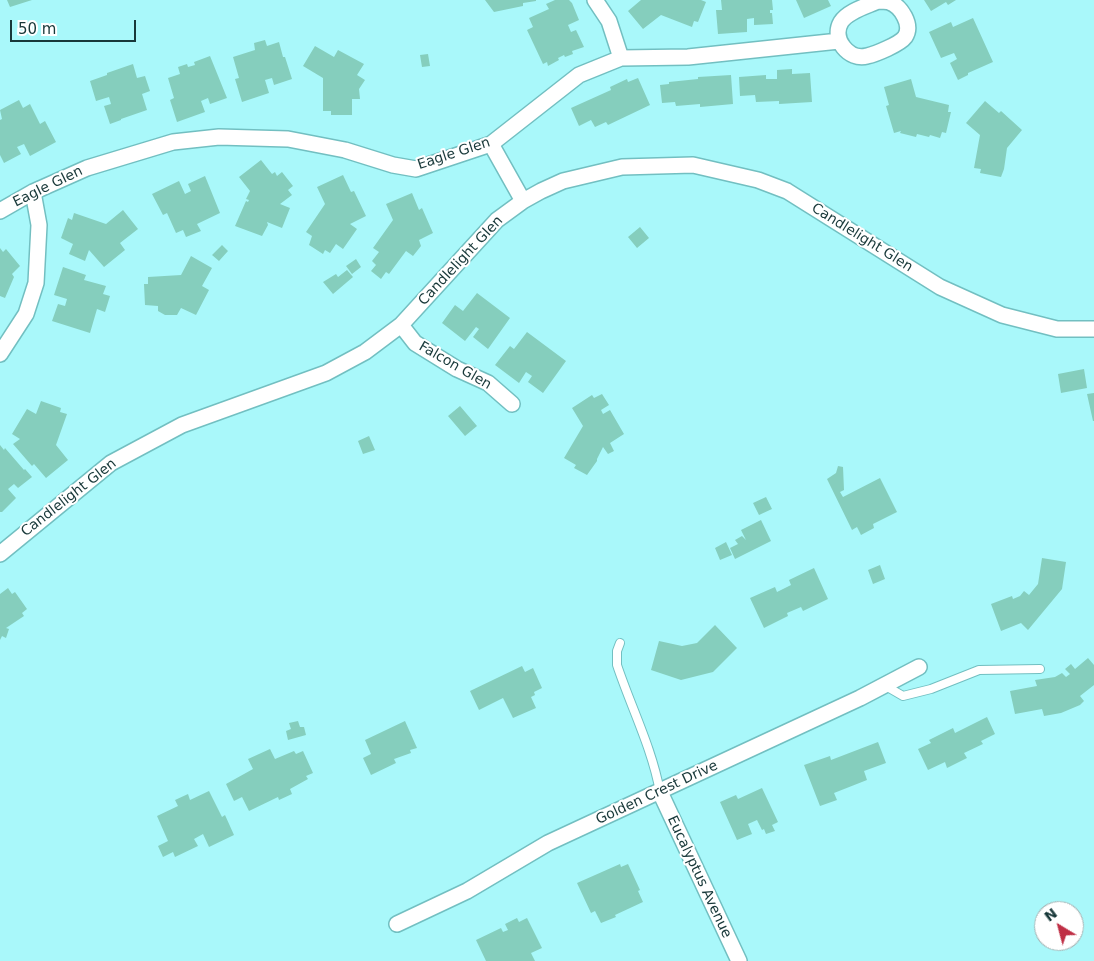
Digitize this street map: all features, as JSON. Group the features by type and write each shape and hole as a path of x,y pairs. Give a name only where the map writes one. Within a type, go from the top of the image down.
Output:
{"street":[{"path":"596,0 610,22 621,58"},
{"path":"878,1 888,1 903,13 907,28 905,37 898,43 859,58 849,53 839,42 838,32 842,22 848,15 878,1"},
{"name":"Eagle Glen","path":"0,211 33,192 86,168 173,142 219,137 288,139 345,150 393,165 416,169 491,144 578,75 621,58 688,57 839,42"},
{"path":"491,144 523,201"},
{"name":"Candlelight Glen","path":"0,554 111,463 182,425 326,373 365,352 401,325 497,220 523,201 563,181 622,167 693,165 758,180 787,191 940,287 1002,315 1057,329 1094,329"},
{"path":"0,354 26,314 36,283 39,225 33,192"},
{"name":"Falcon Glen","path":"401,325 415,343 457,369 488,383 512,404"},
{"name":"Golden Crest Drive","path":"397,924 467,890 548,843 860,698 919,666"},
{"name":"Eucalyptus Avenue","path":"660,792 738,961"}],"lane":[{"path":"620,643 617,651 617,665 650,754 660,792"},
{"path":"884,685 903,696 930,689 979,670 1040,669"}],"building":[{"path":"7,0 32,0 10,7"},
{"path":"485,0 536,1 523,3 523,6 494,12"},
{"path":"555,0 569,0 572,3 579,20 568,25 571,32 576,30 584,47 572,51 573,54 558,58 559,60 548,66 547,62 543,64 527,30 533,27 529,18 549,9 546,4"},
{"path":"641,0 701,0 706,2 698,22 694,21 692,27 661,15 643,29 628,11"},
{"path":"721,0 772,0 773,10 770,10 770,13 772,13 773,24 754,25 754,18 747,19 747,32 718,34 716,10 722,10"},
{"path":"796,0 828,0 831,6 804,18"},
{"path":"924,0 956,0 948,5 946,2 931,11"},
{"path":"973,18 993,62 968,73 968,75 958,80 950,63 957,59 954,53 941,58 929,32 951,22 953,27"},
{"path":"265,40 267,46 279,42 292,79 274,85 272,78 265,80 269,93 242,102 235,79 239,78 233,57 255,50 254,43"},
{"path":"315,46 334,57 338,50 364,64 357,75 365,80 359,89 360,99 352,99 352,115 331,115 331,111 323,111 323,78 303,66"},
{"path":"428,54 430,66 422,67 420,55"},
{"path":"210,56 227,98 210,104 208,98 201,101 205,112 177,122 170,100 174,98 168,78 180,74 178,67 187,64 188,67 195,65 194,62"},
{"path":"133,64 137,78 145,76 150,91 142,94 147,110 110,124 104,106 111,104 109,97 96,101 90,81"},
{"path":"792,69 792,74 810,73 812,102 779,104 779,101 756,102 755,95 740,96 739,77 766,75 766,79 777,79 777,70"},
{"path":"731,75 733,104 700,107 700,104 676,106 675,102 662,103 660,85 669,84 669,82 698,79 698,77"},
{"path":"638,78 650,105 608,125 606,122 595,127 591,120 579,126 571,108 611,90 610,87 627,79 628,82"},
{"path":"911,79 916,97 949,105 948,112 951,112 946,133 942,132 940,138 917,134 916,137 900,133 901,131 894,133 886,106 889,105 884,87"},
{"path":"19,100 23,108 30,104 40,124 45,121 56,142 30,156 24,144 17,147 21,154 4,163 0,155 0,120 2,119 0,110"},
{"path":"985,101 999,113 1001,111 1022,130 1007,148 1001,177 980,173 981,169 974,168 980,135 966,123"},
{"path":"261,160 272,174 275,172 277,176 282,172 293,186 288,190 292,195 280,204 290,208 282,228 267,222 268,225 262,236 235,226 246,201 248,202 249,200 246,199 250,191 239,177"},
{"path":"343,175 351,192 354,191 366,216 350,224 357,229 343,249 336,244 330,253 325,250 323,254 309,245 312,236 306,232 325,204 317,187"},
{"path":"205,176 220,213 197,224 201,231 186,237 183,230 176,233 167,213 163,215 152,194 179,181 185,194 191,191 188,184"},
{"path":"412,193 419,210 422,208 433,233 419,240 421,246 413,256 406,251 389,274 386,272 381,279 371,271 376,265 372,261 379,252 373,248 393,220 386,204"},
{"path":"123,210 138,229 120,243 125,250 104,267 89,250 85,261 69,254 73,244 61,238 68,218 72,220 74,213 106,224"},
{"path":"640,227 649,238 637,248 628,237"},
{"path":"222,245 228,251 219,261 212,255"},
{"path":"0,248 3,252 6,249 20,266 12,274 14,277 5,298 0,296"},
{"path":"191,256 212,268 202,286 209,290 196,315 181,308 177,315 165,315 158,311 158,306 145,305 144,284 148,284 148,277 181,275"},
{"path":"356,259 361,267 352,274 346,266"},
{"path":"63,267 86,275 84,280 106,286 103,294 110,296 105,312 97,309 90,333 52,321 58,304 65,306 67,299 54,295"},
{"path":"347,270 353,277 333,294 323,282 336,274 338,277"},
{"path":"477,293 510,318 488,349 473,337 479,329 476,327 465,341 442,323 455,305 463,311"},
{"path":"527,332 566,361 543,393 528,382 532,376 526,372 519,383 495,365 510,346 514,349"},
{"path":"1084,369 1087,388 1061,393 1058,374"},
{"path":"1094,393 1094,421 1093,421 1087,394"},
{"path":"602,394 609,405 601,410 603,414 610,410 624,434 610,443 614,451 608,454 603,447 597,461 587,475 574,468 576,465 564,458 583,426 572,408 592,395 594,398"},
{"path":"41,401 61,408 60,412 67,414 56,445 68,460 46,478 34,464 32,466 13,444 20,439 12,434 27,409 36,414"},
{"path":"460,406 477,426 465,436 448,416"},
{"path":"369,436 375,450 363,454 358,441"},
{"path":"0,445 32,477 18,488 14,484 8,489 16,498 2,512 0,512"},
{"path":"838,466 843,467 844,490 840,492 843,497 880,478 897,512 873,524 874,528 861,535 857,527 852,530 827,479 836,473"},
{"path":"766,497 772,509 759,515 753,503"},
{"path":"761,520 771,541 735,559 730,548 738,544 735,540 742,536 746,540 741,530"},
{"path":"726,542 732,555 720,560 715,548"},
{"path":"1042,558 1066,562 1062,589 1028,630 1021,623 1001,631 991,604 1012,596 1013,599 1020,596 1024,591 1029,595 1038,584"},
{"path":"880,565 885,579 873,584 868,570"},
{"path":"814,568 828,599 803,611 801,607 787,613 788,616 764,628 750,598 775,587 777,592 791,585 789,580"},
{"path":"8,588 12,594 15,592 27,609 22,613 24,616 6,628 9,629 6,638 2,636 0,640 0,594"},
{"path":"715,625 737,648 713,672 681,680 651,670 659,641 682,646 697,643"},
{"path":"1088,658 1094,665 1094,685 1080,696 1084,701 1080,705 1061,713 1044,716 1042,709 1015,714 1010,691 1037,686 1035,680 1055,677 1062,673 1066,677 1070,674 1065,669 1071,664 1075,669"},
{"path":"522,666 525,672 533,668 542,688 534,692 535,695 531,697 536,708 513,718 503,698 479,710 470,691"},
{"path":"987,717 995,734 981,741 983,744 964,753 967,758 947,768 945,762 928,770 918,749 931,743 929,740 953,728 955,733"},
{"path":"298,721 300,727 304,727 306,735 288,740 286,731 291,729 289,723"},
{"path":"405,721 417,748 410,750 411,753 394,759 396,763 371,775 363,758 371,754 365,740"},
{"path":"878,742 886,763 864,771 867,780 834,793 837,800 820,806 804,765 830,756 831,760"},
{"path":"270,749 275,759 294,751 296,754 303,751 313,773 306,776 308,779 290,789 292,794 279,800 278,797 249,811 242,797 234,801 226,784 253,769 248,759"},
{"path":"762,788 778,822 772,825 775,831 766,834 757,820 748,824 752,834 737,840 720,802 736,795 738,799"},
{"path":"209,791 222,817 225,815 234,835 209,847 203,834 194,839 198,846 175,857 173,852 163,857 158,846 168,841 157,816 178,806 175,800 188,794 190,800"},
{"path":"620,864 621,867 628,864 640,890 638,891 643,902 601,923 595,911 591,913 577,883"},
{"path":"517,918 519,922 527,918 542,948 531,953 535,961 486,961 476,940 501,928 503,932 508,930 505,924"}]}
